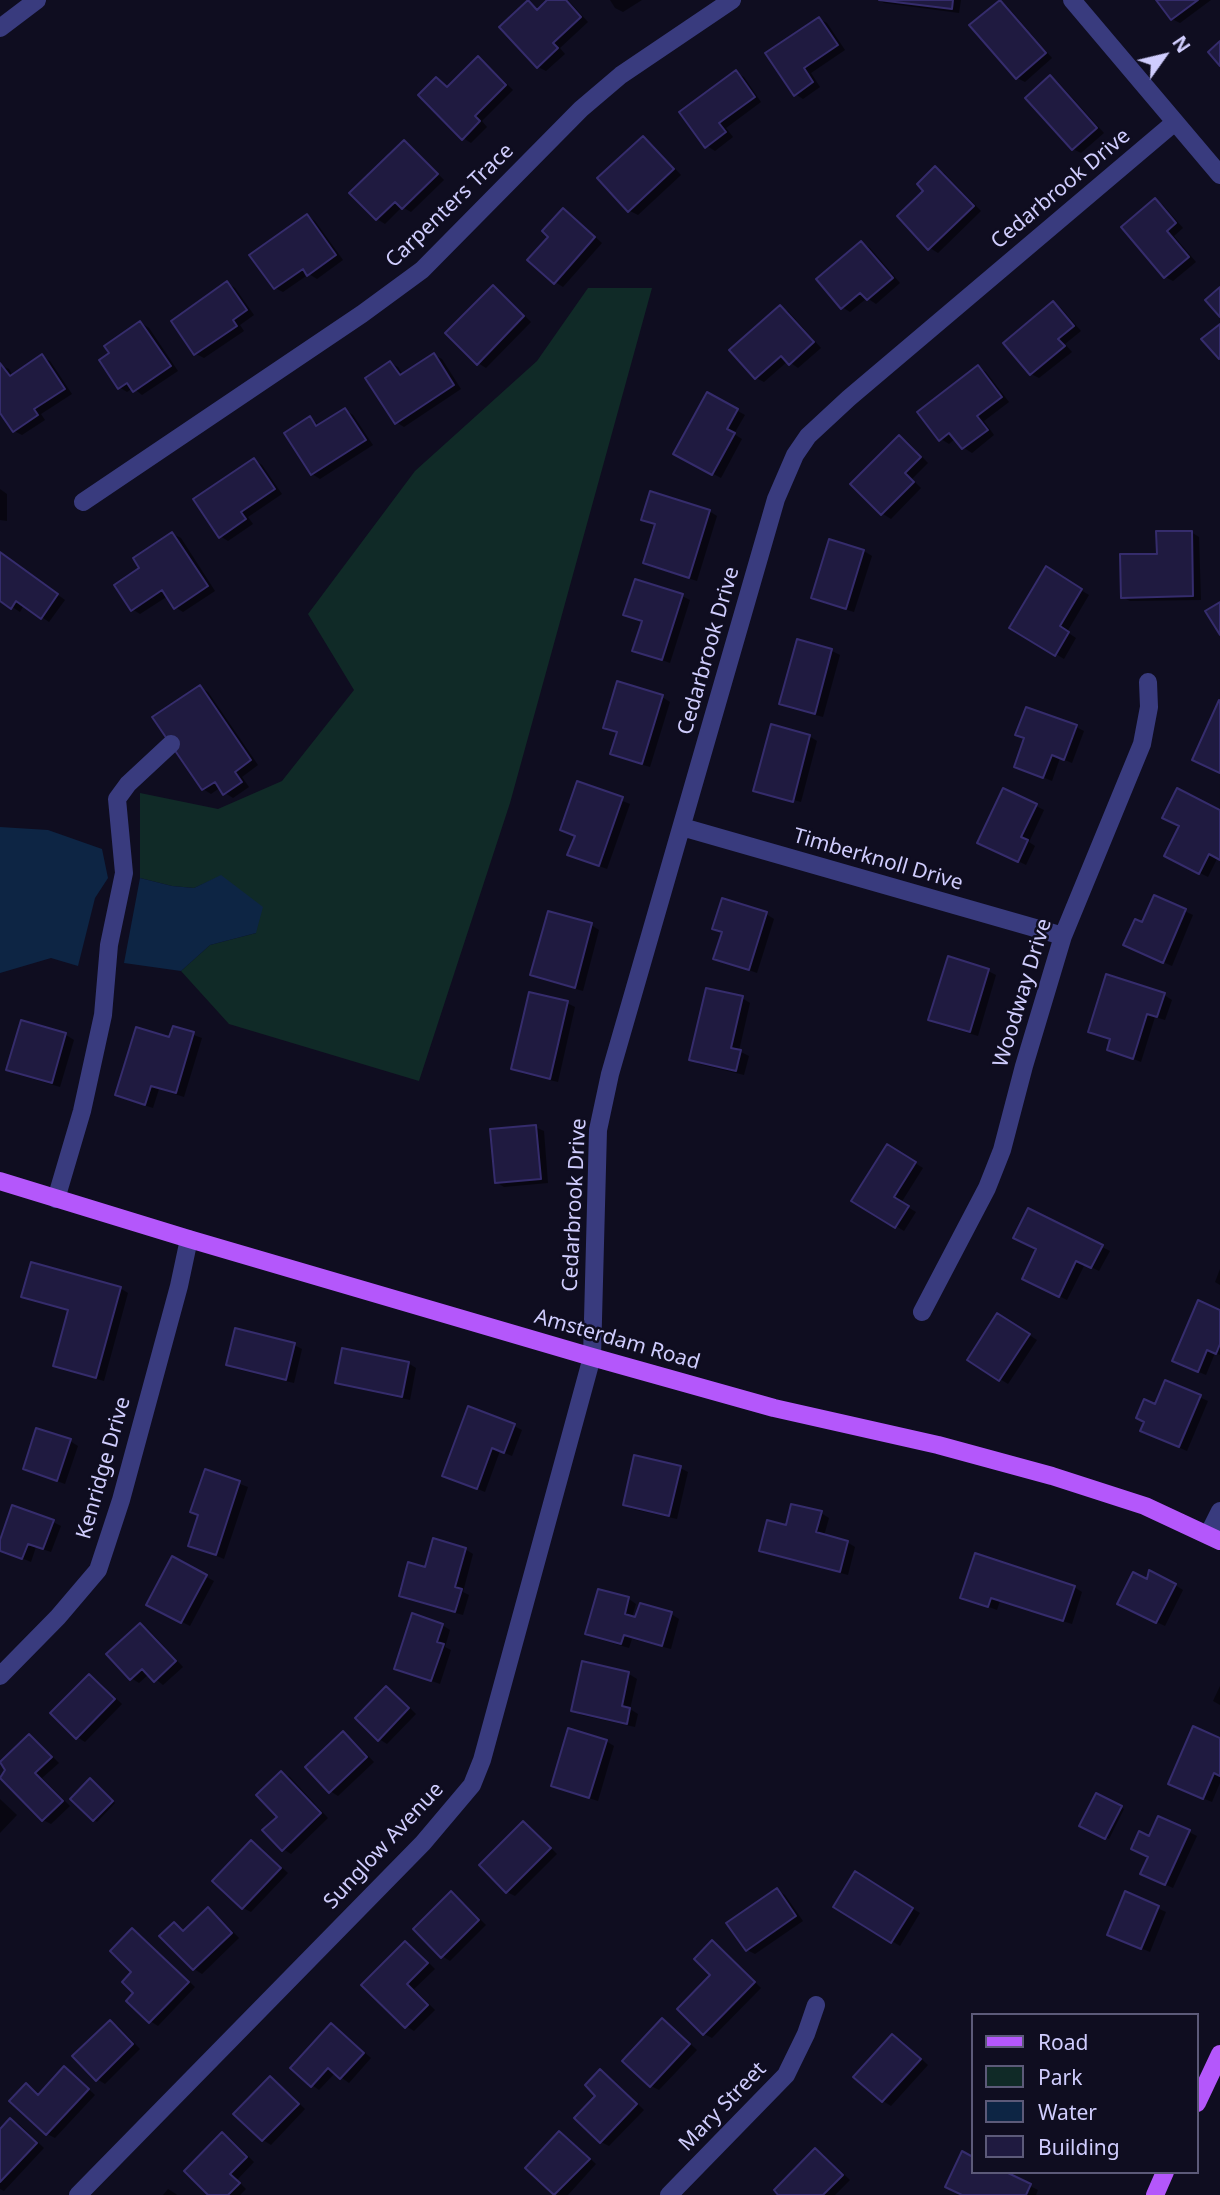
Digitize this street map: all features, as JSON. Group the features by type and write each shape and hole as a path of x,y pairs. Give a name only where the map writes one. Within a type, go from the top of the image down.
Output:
{"main road":[{"name":"Amsterdam Road","path":"0,1181 592,1357 774,1408 938,1445 1052,1476 1145,1506 1214,1538"},
{"path":"1199,2099 1220,2054"},
{"path":"1155,2195 1164,2174"}],"street":[{"path":"0,28 37,0"},
{"name":"Carpenters Trace","path":"83,502 422,270 581,109 621,75 732,0"},
{"path":"1072,0 1220,175"},
{"name":"Cedarbrook Drive","path":"592,1357 597,1130 610,1074 776,499 795,454 808,436 849,398 1175,122"},
{"name":"Woodway Drive","path":"922,1312 987,1188 1002,1150 1063,936 1142,744 1149,707 1148,682"},
{"path":"56,1199 82,1111 103,1015 109,945 124,873 117,799 128,784 171,744"},
{"name":"Timberknoll Drive","path":"682,827 1063,936"},
{"name":"Kenridge Drive","path":"0,1676 58,1617 98,1570 121,1500 179,1286 189,1239"},
{"name":"Sunglow Avenue","path":"78,2195 423,1843 471,1785 482,1760 592,1357"},
{"path":"1214,1538 1220,1511"},
{"name":"Mary Street","path":"669,2195 786,2075 806,2034 816,2005"}],"green space":[{"path":"588,288 652,288 510,803 419,1081 229,1024 181,971 210,945 256,933 221,876 194,888 140,878 140,793 218,809 282,781 354,690 308,614 415,471 537,361"}],"water":[{"path":"0,827 48,830 102,849 108,878 95,898 78,966 51,958 0,973"},
{"path":"221,875 263,907 256,933 210,945 181,971 124,963 140,878 194,888"}],"building":[{"path":"528,0 537,10 547,0 566,0 581,17 553,43 558,48 537,68 499,27"},
{"path":"879,0 953,0 952,9"},
{"path":"1000,0 1046,53 1016,79 969,25"},
{"path":"1156,0 1198,0 1171,20"},
{"path":"819,17 838,45 804,68 813,82 794,96 765,53"},
{"path":"1220,41 1220,66 1208,52"},
{"path":"478,56 506,85 475,116 480,121 462,140 418,95 436,77 447,87"},
{"path":"736,70 755,97 719,123 726,132 705,148 679,112"},
{"path":"1050,75 1097,128 1072,150 1025,98"},
{"path":"643,136 674,169 628,212 597,178"},
{"path":"404,140 438,174 402,209 395,202 376,220 349,193"},
{"path":"935,166 974,206 928,250 897,216 923,191 917,184"},
{"path":"1155,198 1176,223 1167,231 1189,257 1164,278 1121,227"},
{"path":"563,208 595,237 554,284 527,260 548,237 542,231"},
{"path":"307,214 336,255 307,276 303,269 274,289 249,255"},
{"path":"861,241 893,278 867,300 860,293 841,309 816,279"},
{"path":"227,281 247,310 233,320 237,326 194,355 171,321"},
{"path":"493,285 524,316 477,365 445,333"},
{"path":"1220,287 1220,317 1205,300"},
{"path":"1053,301 1074,326 1058,339 1065,346 1030,375 1003,343"},
{"path":"780,305 814,342 789,365 781,356 755,379 729,350"},
{"path":"140,321 171,366 133,392 127,383 118,389 99,360 109,353 104,346"},
{"path":"1220,324 1220,358 1219,359 1201,339"},
{"path":"434,353 454,385 395,424 365,378 390,361 400,375"},
{"path":"42,354 65,389 34,409 38,415 13,432 0,413 0,363 10,376"},
{"path":"978,365 1002,397 977,416 988,430 962,449 949,433 939,441 917,412"},
{"path":"707,392 738,409 727,429 735,433 712,475 673,454"},
{"path":"345,408 366,440 311,475 284,433 310,416 316,426"},
{"path":"899,435 921,457 905,473 914,482 881,515 850,484"},
{"path":"254,458 275,489 241,512 246,519 219,538 193,499"},
{"path":"650,491 710,510 689,578 643,563 655,524 641,520"},
{"path":"1156,531 1192,531 1193,596 1121,598 1120,554 1157,554"},
{"path":"172,532 208,586 174,609 162,590 131,611 114,585 139,568 133,558"},
{"path":"829,539 864,550 846,609 811,598"},
{"path":"0,552 58,594 41,619 16,601 11,609 0,601"},
{"path":"1046,566 1082,589 1060,626 1069,632 1055,656 1009,628"},
{"path":"635,579 683,594 662,660 632,651 642,621 623,615"},
{"path":"1220,602 1220,635 1205,611"},
{"path":"797,639 832,649 815,714 779,704"},
{"path":"617,681 663,695 642,764 610,754 617,732 603,728"},
{"path":"200,685 251,760 235,772 242,782 223,795 215,782 202,790 152,717"},
{"path":"1220,701 1220,773 1192,760"},
{"path":"1026,707 1077,725 1064,760 1052,755 1043,778 1014,767 1024,738 1015,735"},
{"path":"771,724 810,735 793,802 753,791"},
{"path":"577,781 623,797 599,866 567,855 575,836 560,830"},
{"path":"1003,788 1037,804 1021,837 1028,840 1018,862 977,843"},
{"path":"1177,788 1220,810 1220,860 1209,854 1199,874 1164,856 1179,826 1162,818"},
{"path":"1154,895 1186,909 1163,963 1123,945 1135,919 1142,922"},
{"path":"722,898 767,912 749,970 713,959 722,932 712,929"},
{"path":"548,911 592,923 575,988 530,975"},
{"path":"948,956 989,969 970,1032 928,1020"},
{"path":"1106,974 1165,993 1157,1017 1147,1014 1133,1059 1107,1050 1110,1039 1088,1032"},
{"path":"706,988 743,996 731,1048 741,1050 736,1071 689,1060"},
{"path":"529,992 568,1001 550,1079 511,1069"},
{"path":"21,1020 66,1033 52,1083 6,1070"},
{"path":"173,1026 194,1032 176,1093 151,1086 145,1105 115,1095 136,1027 169,1037"},
{"path":"536,1125 541,1179 495,1183 490,1129"},
{"path":"887,1144 916,1162 894,1197 909,1206 895,1228 851,1201"},
{"path":"1028,1208 1103,1245 1091,1268 1076,1261 1059,1297 1022,1279 1036,1249 1013,1238"},
{"path":"31,1262 121,1287 96,1378 53,1366 68,1310 21,1297"},
{"path":"1198,1300 1220,1310 1220,1344 1216,1354 1207,1350 1198,1372 1172,1361"},
{"path":"997,1313 1030,1334 999,1381 967,1360"},
{"path":"235,1328 295,1343 286,1380 226,1365"},
{"path":"342,1348 409,1362 402,1397 335,1383"},
{"path":"1165,1380 1201,1395 1179,1447 1140,1431 1144,1422 1136,1418 1144,1399 1155,1404"},
{"path":"468,1406 515,1424 504,1453 492,1448 477,1489 442,1476"},
{"path":"36,1428 71,1439 57,1481 23,1469"},
{"path":"634,1455 681,1466 669,1516 623,1505"},
{"path":"205,1469 240,1481 216,1555 188,1546 198,1515 190,1512"},
{"path":"791,1504 822,1511 816,1532 848,1541 840,1572 759,1551 767,1520 786,1525"},
{"path":"12,1505 54,1520 43,1549 28,1544 22,1559 0,1551 0,1540"},
{"path":"433,1538 466,1548 455,1587 462,1589 455,1612 399,1596 408,1562 425,1567"},
{"path":"975,1553 1075,1586 1063,1621 991,1598 988,1607 960,1598"},
{"path":"172,1556 207,1575 181,1623 146,1605"},
{"path":"1149,1570 1176,1584 1156,1623 1117,1604 1133,1572 1147,1579"},
{"path":"598,1589 629,1597 625,1614 635,1617 640,1603 672,1612 662,1646 624,1635 621,1644 585,1634"},
{"path":"412,1613 443,1624 437,1642 444,1644 431,1681 394,1669"},
{"path":"140,1623 176,1661 154,1682 142,1669 130,1680 106,1654"},
{"path":"582,1661 629,1672 622,1706 630,1708 627,1724 571,1711"},
{"path":"89,1674 115,1699 76,1739 50,1713"},
{"path":"386,1686 409,1708 378,1741 355,1718"},
{"path":"1193,1726 1220,1738 1220,1776 1214,1773 1203,1799 1168,1784"},
{"path":"568,1728 607,1740 589,1798 551,1786"},
{"path":"343,1731 367,1757 329,1793 305,1767"},
{"path":"29,1734 52,1757 35,1773 63,1801 42,1821 0,1778 5,1770 0,1762"},
{"path":"281,1771 321,1813 282,1851 262,1830 277,1817 256,1795"},
{"path":"90,1778 113,1801 93,1821 70,1799"},
{"path":"1096,1793 1122,1806 1105,1839 1079,1826"},
{"path":"1158,1816 1190,1830 1165,1885 1140,1874 1148,1857 1131,1849 1139,1831 1149,1836"},
{"path":"523,1821 551,1848 506,1893 479,1865"},
{"path":"251,1840 281,1868 242,1909 212,1881"},
{"path":"855,1871 913,1908 891,1943 833,1907"},
{"path":"777,1888 796,1916 746,1951 726,1923"},
{"path":"451,1891 479,1920 441,1958 413,1929"},
{"path":"1125,1891 1159,1906 1141,1949 1107,1935"},
{"path":"208,1907 232,1933 193,1970 159,1936 174,1922 183,1931"},
{"path":"132,1928 189,1982 149,2023 126,2001 133,1993 122,1982 131,1972 110,1951"},
{"path":"712,1940 755,1982 703,2035 677,2009 710,1975 694,1959"},
{"path":"405,1941 428,1963 407,1984 428,2005 405,2028 361,1985"},
{"path":"662,2018 690,2044 650,2087 622,2061"},
{"path":"110,2020 133,2044 96,2081 72,2056"},
{"path":"331,2023 364,2053 340,2079 328,2068 311,2087 290,2068"},
{"path":"892,2034 921,2059 882,2102 853,2077"},
{"path":"64,2066 89,2089 46,2135 9,2101 26,2083 38,2095"},
{"path":"600,2069 637,2104 600,2143 574,2118 595,2096 585,2085"},
{"path":"270,2076 299,2104 262,2141 233,2114"},
{"path":"10,2118 37,2143 0,2182 0,2129"},
{"path":"559,2131 590,2159 554,2195 525,2168"},
{"path":"222,2132 247,2157 230,2174 240,2183 228,2195 208,2195 184,2171"},
{"path":"815,2148 843,2175 823,2195 778,2195 774,2190"},
{"path":"962,2151 972,2156 972,2174 1010,2174 1031,2184 1026,2195 962,2195 945,2187"}]}
